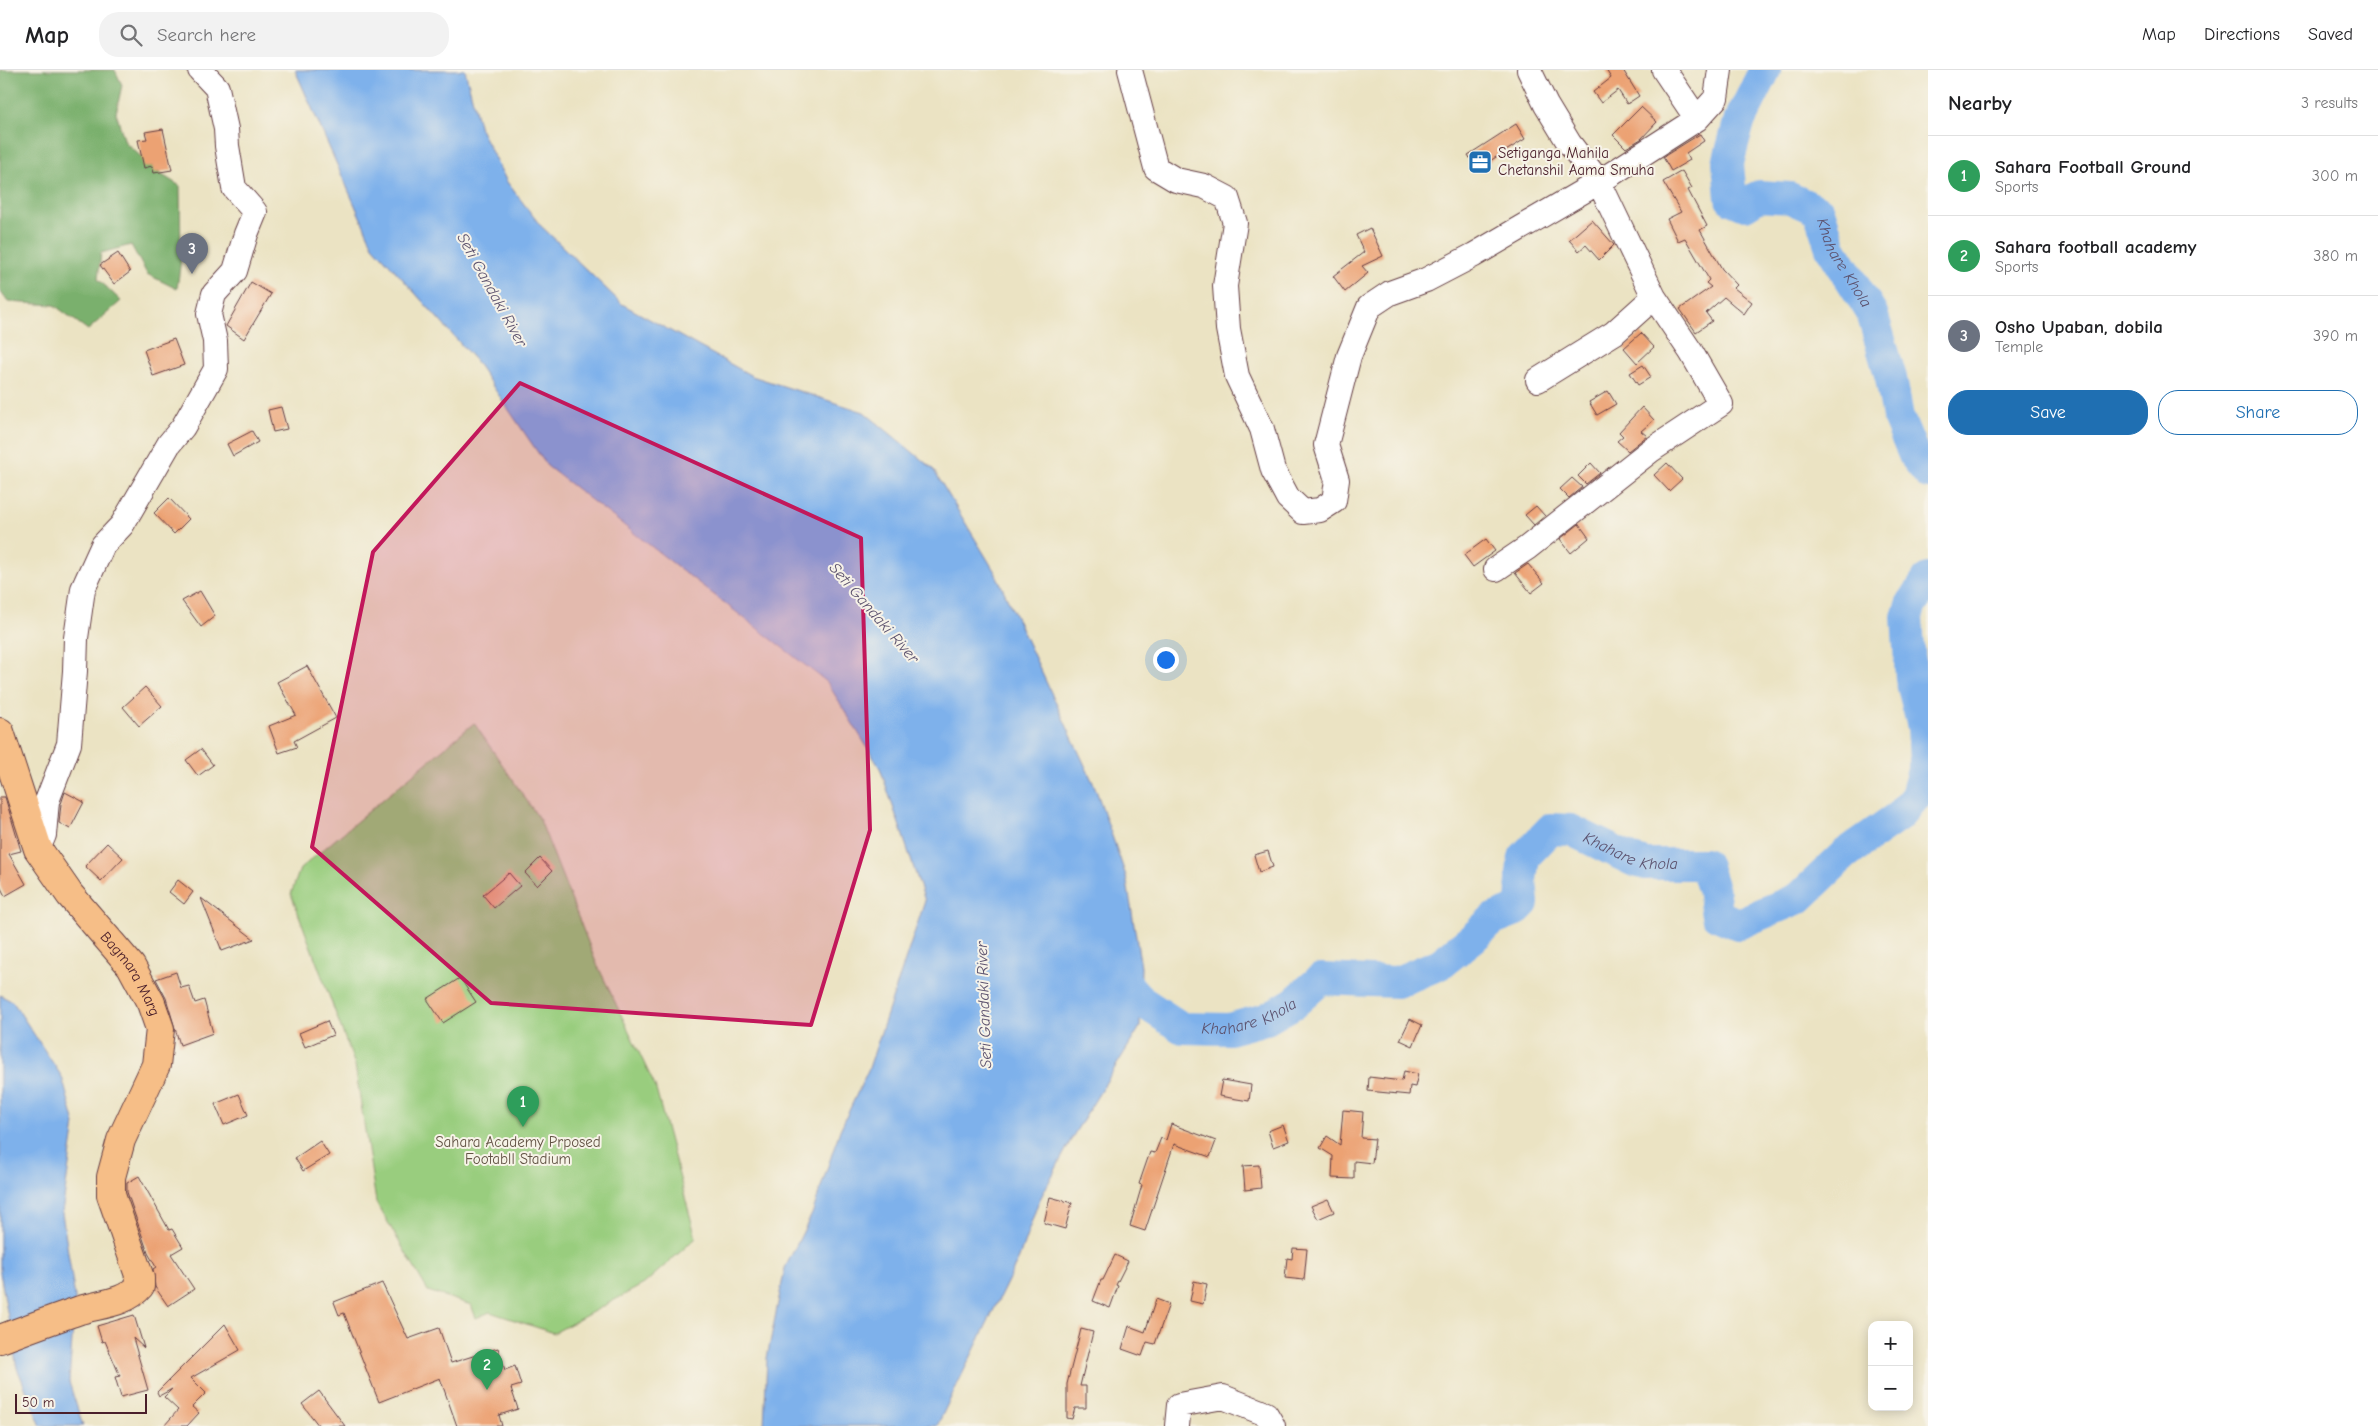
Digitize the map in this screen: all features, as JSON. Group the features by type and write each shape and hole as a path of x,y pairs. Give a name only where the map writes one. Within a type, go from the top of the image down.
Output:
{"main road":[{"name":"Bagmara Marg","path":"0,732 38,849 70,895 131,966 150,1003 160,1029 156,1065 121,1140 111,1177 111,1195 140,1278 140,1286 134,1293 113,1302 82,1310 0,1339"}],"street":[{"path":"38,849 44,836 47,801 69,744 76,638 84,589 102,544 122,525 169,444 183,427 216,369 215,341 209,314 214,294 236,271 246,234 255,212 234,188 226,146 226,129 217,88 200,70"},
{"path":"1130,70 1156,168 1176,180 1204,186 1227,198 1235,224 1225,286 1228,329 1237,376 1262,429 1273,470 1288,498 1303,512 1320,510 1334,500 1338,480 1326,445 1349,356 1369,308 1390,293 1426,280 1474,255 1599,182 1697,119 1716,98 1720,70"},
{"path":"1496,569 1528,548 1650,451 1721,404 1692,352 1654,297 1599,182 1569,143 1546,105 1530,70"},
{"path":"1664,70 1697,119"},
{"path":"1538,380 1614,333 1654,297"},
{"path":"1177,1426 1179,1405 1223,1397 1266,1414 1274,1426"}],"highlighted area":[{"path":"520,383 861,538 870,830 811,1025 491,1003 312,847 373,552"}],"green space":[{"path":"0,70 115,70 122,85 116,113 125,142 159,173 180,186 181,259 177,289 147,274 131,245 101,253 98,279 121,301 88,330 54,305 8,302 0,291"},
{"name":"Sahara Academy Prposed Footabll Stadium","path":"474,723 540,820 595,960 655,1086 696,1238 644,1284 554,1333 490,1312 476,1318 471,1305 428,1291 376,1202 355,1065 291,894 300,869"}],"water":[{"name":"Seti Gandaki River","path":"295,70 465,70 480,129 507,182 540,225 622,304 752,376 864,412 933,469 995,572 1095,787 1126,876 1141,967 1140,1027 1073,1136 1038,1203 1019,1258 937,1426 764,1426 767,1358 785,1268 812,1214 840,1130 869,1068 925,901 880,768 827,682 547,466 475,360 373,246"},
{"path":"0,995 13,1002 62,1077 75,1124 62,1213 75,1298 69,1382 83,1426 41,1426 17,1368 0,1272"}],"building":[{"path":"1606,70 1623,70 1639,96 1627,104 1618,90 1601,103 1593,92 1611,78"},
{"path":"1641,107 1657,122 1641,139 1626,148 1613,135"},
{"path":"1516,124 1525,139 1477,169 1468,155"},
{"path":"163,129 172,170 154,173 152,166 144,168 138,140 147,139 145,132"},
{"path":"1700,134 1704,141 1686,153 1690,160 1671,171 1663,157"},
{"path":"1682,171 1692,188 1688,190 1707,226 1700,230 1722,269 1737,285 1734,288 1752,302 1744,314 1724,297 1706,313 1712,321 1696,332 1680,309 1711,287 1706,283 1709,280 1685,238 1678,241 1667,219 1681,212 1663,182"},
{"path":"1592,220 1614,245 1599,260 1586,245 1579,251 1569,240"},
{"path":"1370,228 1383,256 1362,266 1368,273 1345,292 1333,276 1364,252 1356,235"},
{"path":"118,253 130,272 114,284 100,265"},
{"path":"251,282 271,294 244,339 226,326"},
{"path":"1641,333 1654,347 1637,363 1624,348"},
{"path":"174,339 184,365 153,376 144,350"},
{"path":"1643,365 1651,377 1638,385 1630,373"},
{"path":"1608,391 1616,404 1597,415 1589,402"},
{"path":"281,407 287,429 273,432 268,410"},
{"path":"1642,407 1654,420 1641,431 1647,436 1628,451 1617,441 1623,436 1619,432"},
{"path":"252,431 258,442 233,456 227,444"},
{"path":"1591,463 1600,473 1586,484 1578,476"},
{"path":"1667,463 1682,479 1669,491 1654,475"},
{"path":"1572,478 1582,487 1569,498 1560,489"},
{"path":"169,498 189,519 174,534 154,513"},
{"path":"1536,506 1545,516 1534,525 1525,515"},
{"path":"1579,524 1589,538 1571,553 1560,539"},
{"path":"1486,539 1495,551 1473,567 1464,555"},
{"path":"1528,564 1544,583 1531,593 1515,573"},
{"path":"200,591 215,616 201,627 182,601"},
{"path":"307,666 336,718 294,741 297,747 279,753 269,726 296,715 277,682"},
{"path":"145,687 162,706 139,726 123,707"},
{"path":"201,749 213,765 198,776 186,760"},
{"path":"65,792 84,802 70,829 59,823 61,804"},
{"path":"0,797 5,797 21,851 9,854 26,884 5,896 0,886"},
{"path":"107,843 123,858 101,881 85,866"},
{"path":"1268,851 1273,867 1259,872 1254,855"},
{"path":"540,858 552,871 537,886 525,873"},
{"path":"509,873 520,886 494,908 483,895"},
{"path":"178,880 193,892 184,904 169,892"},
{"path":"201,898 254,939 222,951"},
{"path":"176,972 181,988 189,986 195,1003 204,1000 213,1033 180,1045 166,998 156,979"},
{"path":"460,978 476,1002 443,1023 427,999"},
{"path":"1410,1019 1422,1025 1413,1046 1400,1040"},
{"path":"327,1021 333,1035 305,1047 299,1033"},
{"path":"1404,1071 1418,1074 1415,1087 1410,1086 1409,1095 1368,1091 1369,1077 1402,1081"},
{"path":"1222,1080 1251,1085 1249,1101 1219,1096"},
{"path":"239,1094 248,1115 224,1125 215,1104"},
{"path":"1343,1110 1363,1112 1361,1138 1375,1139 1372,1163 1354,1161 1354,1179 1332,1178 1333,1156 1320,1148 1327,1136 1340,1145"},
{"path":"1171,1124 1216,1141 1210,1157 1174,1144 1145,1231 1130,1226 1142,1185 1139,1184 1150,1152 1155,1153 1161,1138 1166,1140"},
{"path":"1283,1125 1289,1141 1273,1147 1268,1131"},
{"path":"320,1141 329,1155 303,1171 295,1158"},
{"path":"1259,1165 1261,1188 1245,1190 1243,1166"},
{"path":"139,1176 169,1230 172,1229 183,1247 171,1254 194,1289 168,1306 155,1287 153,1269 156,1267 148,1253 127,1192 127,1183"},
{"path":"1050,1197 1072,1203 1065,1229 1044,1223"},
{"path":"1328,1199 1334,1212 1318,1219 1311,1206"},
{"path":"1293,1248 1307,1249 1304,1280 1285,1278 1287,1258 1292,1259"},
{"path":"1115,1255 1128,1261 1116,1285 1118,1286 1110,1308 1093,1301 1101,1280 1103,1280"},
{"path":"1194,1281 1207,1284 1203,1304 1190,1301"},
{"path":"382,1283 408,1339 439,1328 451,1363 498,1348 505,1370 515,1366 521,1385 511,1388 518,1409 499,1415 502,1426 457,1426 440,1378 379,1402 344,1313 339,1315 334,1302"},
{"path":"1156,1299 1169,1304 1155,1344 1147,1342 1142,1356 1122,1349 1129,1326 1145,1332"},
{"path":"134,1315 144,1348 133,1338 148,1390 121,1397 115,1377 120,1376 105,1341 102,1342 97,1326"},
{"path":"225,1324 240,1350 191,1378 206,1393 192,1407 199,1413 187,1426 164,1426 178,1410 164,1397 172,1389 159,1396 157,1392"},
{"path":"1081,1329 1093,1332 1080,1386 1086,1386 1086,1408 1075,1408 1072,1419 1067,1418 1067,1384"},
{"path":"319,1391 345,1426 319,1426 302,1404"}],"waterway":[{"name":"Khahare Khola","path":"1765,70 1739,122 1728,163 1731,199 1745,205 1759,196 1790,198 1819,211 1831,248 1872,313 1891,378 1898,417 1914,455 1928,473"},
{"name":"Khahare Khola","path":"1109,969 1115,972 1141,1001 1182,1028 1229,1029 1266,1019 1294,1003 1321,979 1397,982 1440,964 1473,938 1493,919 1516,910 1523,903 1521,880 1524,857 1551,829 1571,830 1632,860 1646,864 1705,864 1713,889 1717,915 1738,924 1799,898 1845,854 1899,816 1916,796 1925,763 1923,727 1911,679 1907,617 1911,605 1928,579"}],"place":[{"name":"Setiganga Mahila Chetanshil Aama Smuha","path":"1480,162"},
{"name":"Osho Upaban, dobila","path":"192,274"},
{"name":"Sahara Football Ground","path":"523,1127"},
{"name":"Sahara football academy","path":"487,1390"}]}
